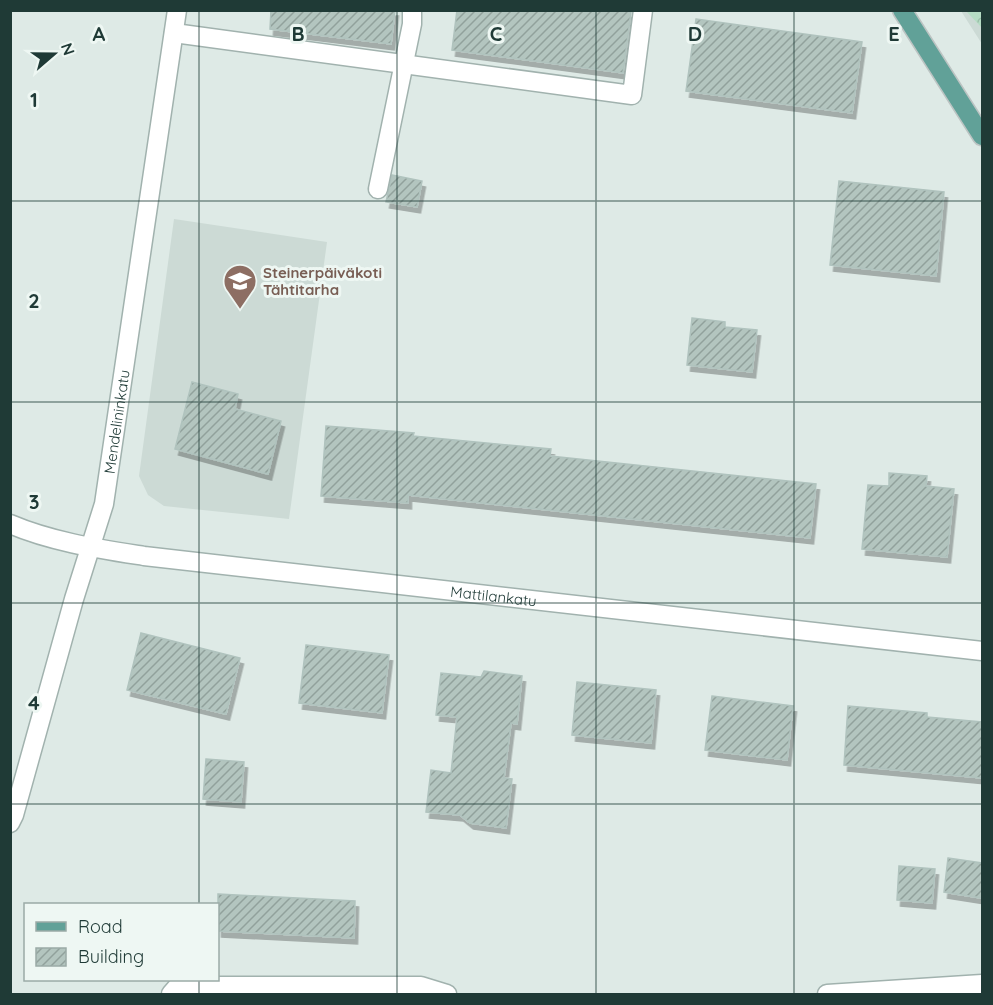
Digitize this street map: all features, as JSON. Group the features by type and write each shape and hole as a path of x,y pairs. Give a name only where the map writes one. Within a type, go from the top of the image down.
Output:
{"main road":[{"path":"902,10 982,136"}],"street":[{"name":"Mendelininkatu","path":"10,823 14,816 74,598 104,504 177,10"},
{"path":"378,189 412,24 412,10"},
{"path":"174,33 632,95 643,10"},
{"name":"Mattilankatu","path":"10,524 26,531 90,547 144,556 982,651"},
{"path":"827,994 982,984"},
{"path":"172,987 421,986 447,994"}],"shaded area":[{"path":"961,11 982,11 982,44"},
{"name":"Steinerpäiväkoti Tähtitarha","path":"174,219 327,242 289,519 164,506 148,495 139,476"}],"green space":[{"path":"966,11 982,11 982,28"}],"building":[{"path":"271,10 395,10 391,44 270,29"},
{"path":"457,10 618,10 631,12 623,73 452,50"},
{"path":"696,19 862,42 852,113 686,91"},
{"path":"392,175 422,181 417,207 386,202"},
{"path":"839,181 944,192 936,276 830,265"},
{"path":"692,318 725,322 725,327 757,330 752,372 687,365"},
{"path":"192,382 238,394 235,409 281,421 268,474 175,449"},
{"path":"326,426 414,433 413,436 551,449 550,456 816,484 810,538 408,495 408,503 321,496"},
{"path":"889,473 927,476 926,486 954,489 947,557 862,549 868,485 889,486"},
{"path":"141,633 240,658 226,714 127,690"},
{"path":"306,645 389,655 382,713 299,703"},
{"path":"484,671 522,676 517,724 511,723 504,778 512,779 506,828 470,823 460,815 426,812 431,770 451,773 457,717 436,715 441,673 481,677"},
{"path":"577,682 656,690 651,743 572,735"},
{"path":"712,696 793,706 787,760 705,750"},
{"path":"848,706 927,713 927,717 982,722 982,778 844,765"},
{"path":"206,759 244,762 241,802 203,799"},
{"path":"948,858 982,863 982,898 944,892"},
{"path":"899,866 935,869 932,903 897,900"},
{"path":"218,894 355,901 354,938 219,931"}],"place":[{"name":"Steinerpäiväkoti Tähtitarha","path":"240,310"}]}
